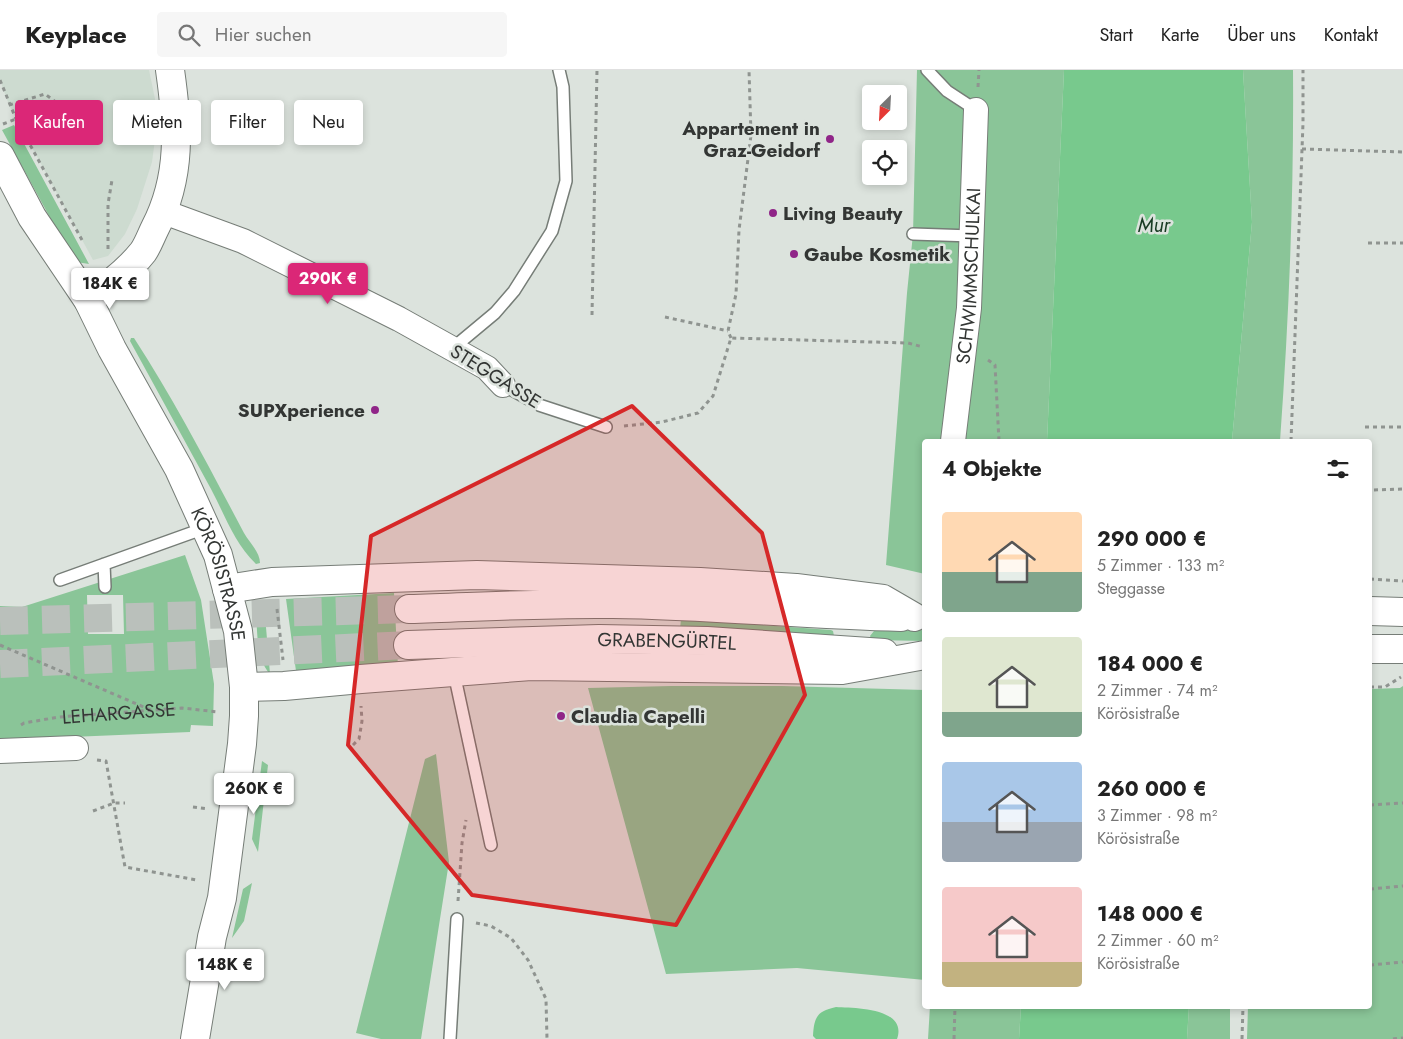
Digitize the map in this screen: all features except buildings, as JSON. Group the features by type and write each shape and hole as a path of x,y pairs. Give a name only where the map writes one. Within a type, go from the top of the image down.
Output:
{"main road":[{"path":"88,300 112,282 143,251 164,212 171,189 177,145 176,111 170,70"},
{"name":"KÖRÖSISTRASSE","path":"0,156 32,218 88,300 112,348 179,469 218,555 238,631 244,687 244,716 222,898 212,937 195,1039"},
{"path":"227,589 272,582 477,574 700,582 796,588 883,599 920,617"},
{"name":"GRABENGÜRTEL","path":"409,609 612,604 920,617"},
{"path":"1372,611 1403,612"},
{"name":"GRABENGÜRTEL","path":"408,645 599,639 707,641 922,655"},
{"path":"1372,649 1403,649"},
{"path":"244,687 284,686 531,666 842,670 922,656"}],"street":[{"name":"SCHWIMMSCHULKAI","path":"954,439 969,308 976,110"},
{"name":"STEGGASSE","path":"164,212 243,240 453,348 487,368 503,385"},
{"name":"LEHARGASSE","path":"0,752 83,754"}],"lane":[{"path":"453,348 495,313 514,291 552,231 566,181 563,87 559,70"},
{"path":"926,70 947,91 976,110"},
{"path":"913,234 972,236"},
{"name":"STEGGASSE","path":"503,385 539,405 606,426"},
{"path":"60,580 205,528"},
{"path":"104,564 105,587"},
{"path":"454,673 491,845"},
{"path":"450,1039 458,919"}],"path":[{"path":"592,316 597,70"},
{"path":"606,426 662,422 698,413 713,396 731,338 728,331 736,294 740,230 751,135 749,70"},
{"path":"1291,439 1302,149 1303,70"},
{"path":"0,80 15,118"},
{"path":"25,100 45,94 52,100"},
{"path":"9,105 15,103"},
{"path":"3,124 15,120"},
{"path":"30,145 83,242"},
{"path":"1302,149 1403,152"},
{"path":"108,256 108,204 112,180"},
{"path":"1368,244 1403,243"},
{"path":"665,317 728,331"},
{"path":"731,338 908,343 923,347"},
{"name":"SCHWIMMSCHULKAI","path":"995,365 999,439"},
{"path":"1365,427 1403,427"},
{"path":"1374,490 1403,489"},
{"path":"1372,579 1403,581"},
{"path":"277,609 283,665"},
{"path":"0,645 154,711"},
{"path":"1372,687 1385,688 1403,675"},
{"path":"353,745 359,739 362,721 361,707"},
{"name":"LEHARGASSE","path":"17,728 24,723 59,717 182,708 244,716"},
{"path":"83,754 106,761 125,868 200,880"},
{"path":"477,782 470,795 462,843 458,919 491,926 511,938 528,960 546,999 547,1039"},
{"path":"93,811 114,803 125,803"},
{"path":"1372,805 1403,803"},
{"path":"193,807 211,809"},
{"path":"1372,889 1403,886"},
{"path":"1372,966 1403,962"},
{"path":"954,1039 955,1009"},
{"path":"1242,1009 1242,1039"},
{"path":"1393,1039 1403,1038"}],"highlighted area":[{"path":"632,406 762,533 805,695 676,925 472,895 348,745 371,536"}],"shaded area":[{"path":"0,70 149,70 155,100 113,100 113,145 154,145 152,162 137,209 125,234 108,256 93,260 31,145 103,145 103,100 15,100 15,116 0,80"},
{"path":"917,70 1064,70 1047,439 922,439 922,573 886,565 913,234"},
{"path":"1243,70 1293,70 1290,256 1280,439 1232,439 1252,222"},
{"path":"14,125 15,145 25,145 89,264 76,262 70,254 2,130"},
{"path":"131,338 134,338 178,410 244,533 256,551 260,563 256,564 248,556 230,528 211,489 130,341"},
{"path":"185,555 201,600 214,684 213,726 191,725 190,732 0,740 0,606 22,607","holes":["87,595 123,595 124,634 88,634"]},
{"path":"394,593 398,667 296,671 286,599"},
{"path":"264,604 270,674 265,668 260,654 256,616 258,609"},
{"path":"681,619 831,630 834,636 680,629"},
{"path":"922,630 922,641 872,640 870,636 874,631"},
{"path":"782,686 922,690 922,980 797,968 666,974 588,688"},
{"path":"1403,686 1403,1039 1247,1039 1248,1009 1372,1009 1372,689 1400,688"},
{"path":"436,754 449,862 421,1039 381,1039 356,1033 425,759"},
{"path":"262,761 268,765 258,852 252,839"},
{"path":"252,883 244,921 232,938 243,889"},
{"path":"930,1009 1021,1009 1019,1039 928,1039"},
{"path":"1189,1009 1230,1009 1230,1039 1187,1039"}],"water":[{"name":"Mur","path":"1064,70 1243,70 1252,222 1232,439 1047,439"},
{"path":"836,1007 867,1009 888,1016 895,1021 898,1029 897,1039 816,1039 813,1036 816,1019 825,1010"},
{"path":"1021,1009 1189,1009 1187,1039 1019,1039"}],"tunnel":[{"path":"0,621 409,609"},
{"path":"0,664 408,645"}],"place":[{"name":"Appartement in Graz-Geidorf","path":"830,139"},
{"name":"Living Beauty","path":"773,213"},
{"name":"Gaube Kosmetik","path":"794,254"},
{"name":"SUPXperience","path":"375,410"},
{"name":"Claudia Capelli","path":"561,716"}]}
